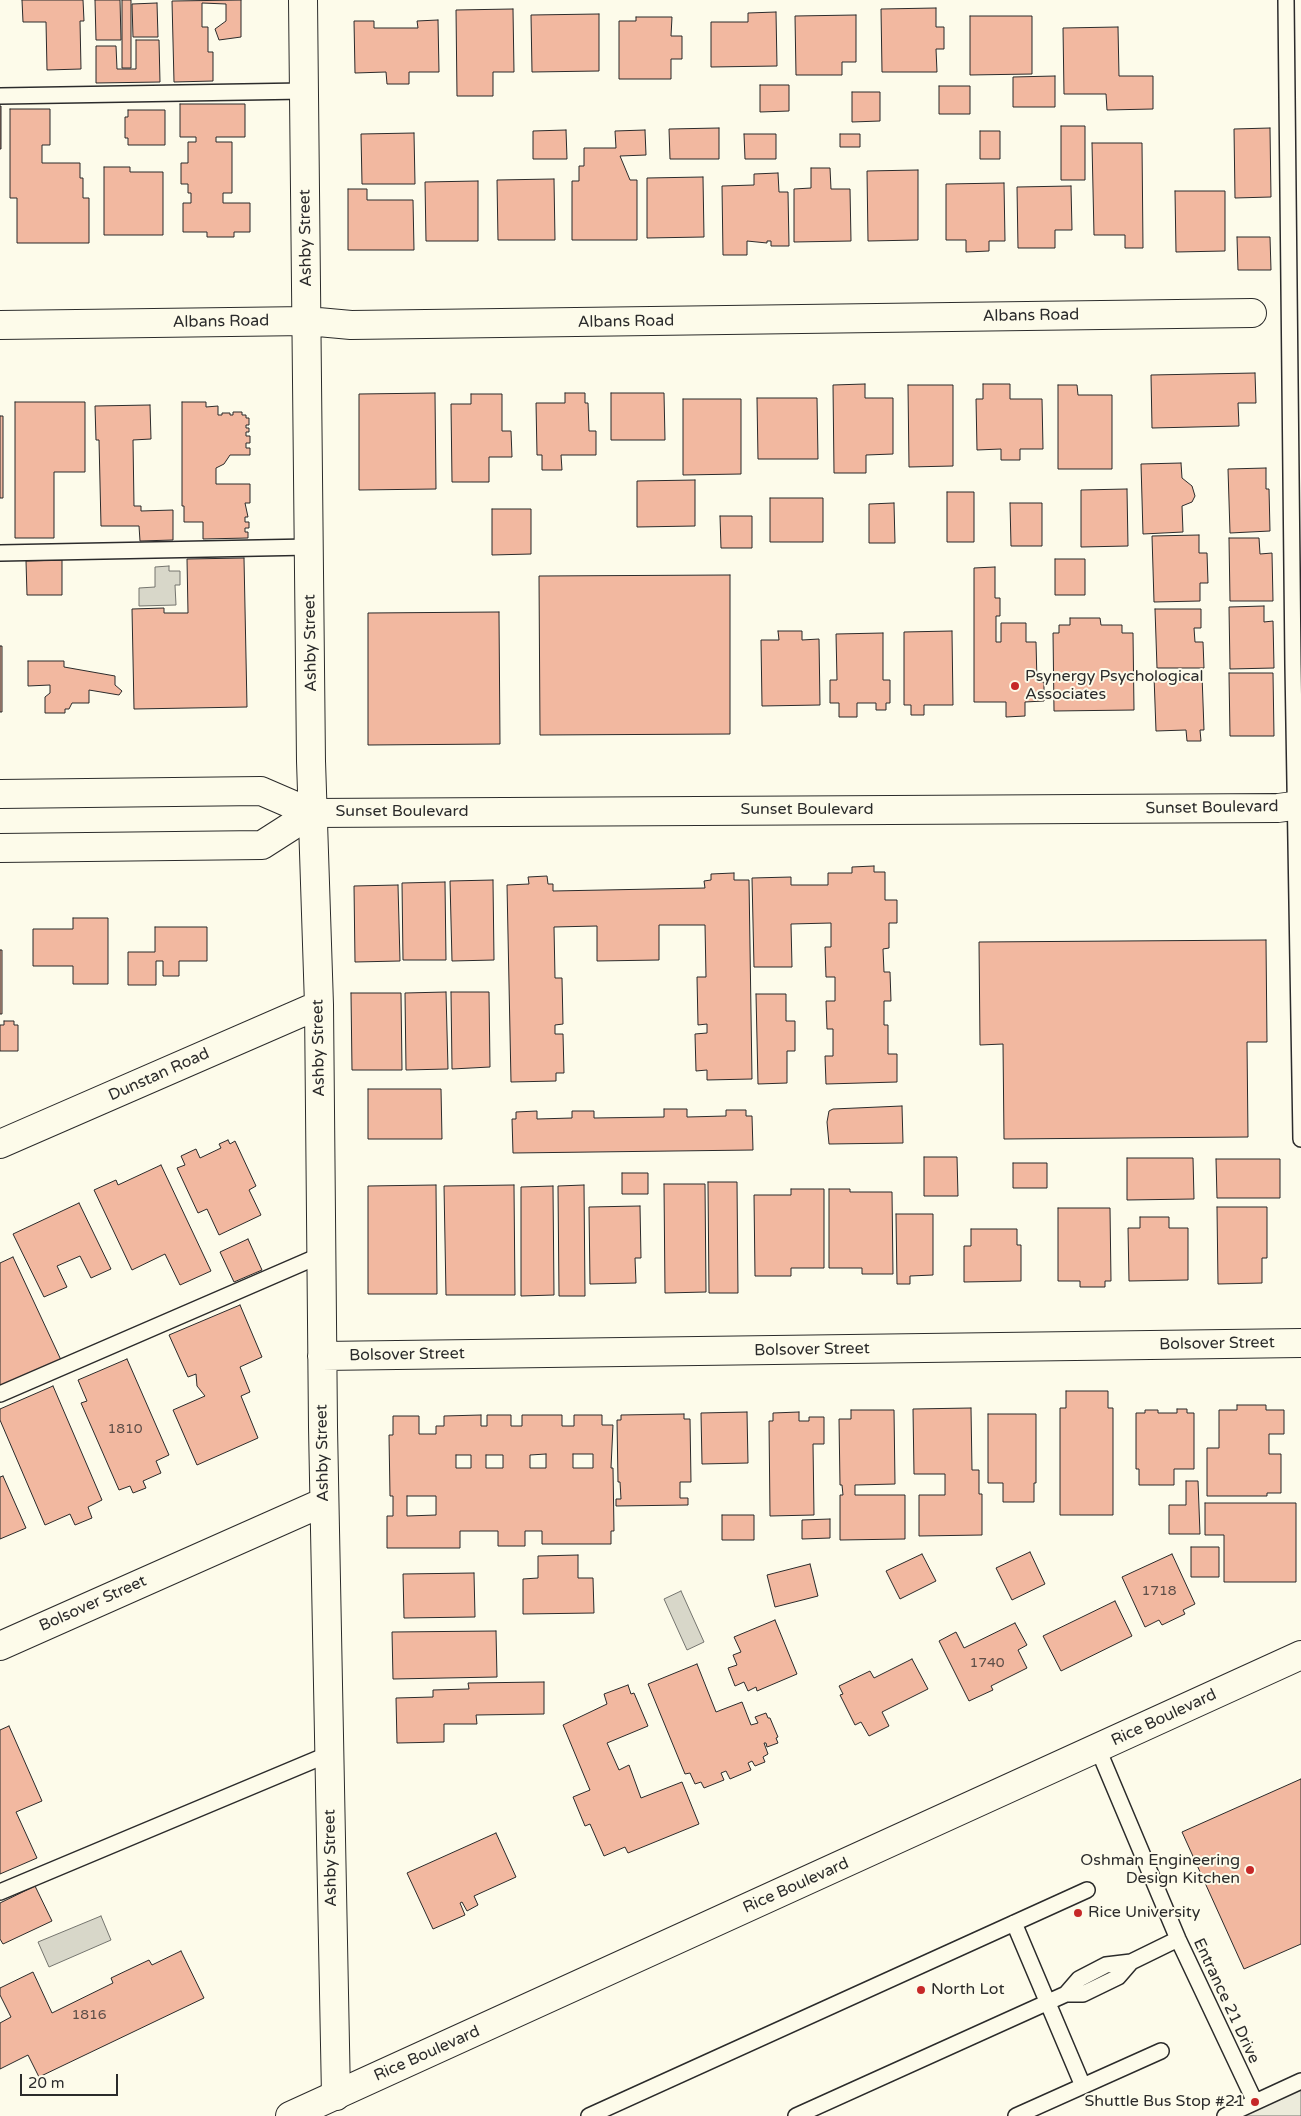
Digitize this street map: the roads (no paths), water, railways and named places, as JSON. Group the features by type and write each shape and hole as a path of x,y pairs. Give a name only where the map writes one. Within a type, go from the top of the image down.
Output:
{"street":[{"name":"Ashby Street","path":"303,0 312,813 319,1005 324,1502 336,2096"},
{"name":"Albans Road","path":"0,325 307,322 351,325 1252,313"},
{"name":"Sunset Boulevard","path":"0,794 261,791 312,813 1278,808 1298,805"},
{"name":"Sunset Boulevard","path":"0,848 262,845 312,813"},
{"name":"Dunstan Road","path":"0,1144 319,1005"},
{"name":"Bolsover Street","path":"322,1356 1301,1343"},
{"name":"Bolsover Street","path":"0,1646 324,1502"},
{"name":"Rice Boulevard","path":"290,2116 1301,1655"}],"lane":[{"path":"1286,0 1301,1139"},
{"path":"0,96 304,91"},
{"path":"0,553 310,547"},
{"path":"0,1394 321,1255"},
{"name":"Entrance 21 Drive","path":"1098,1748 1178,1940 1255,2102"},
{"path":"0,1892 329,1754"},
{"path":"589,2116 1087,1890"},
{"path":"1014,1923 1083,2086"},
{"path":"796,2116 1048,2003 1066,1994 1079,1979 1106,1966 1131,1962 1178,1940"},
{"path":"1016,2116 1161,2052"},
{"path":"1225,2116 1301,2081"}],"place":[{"name":"Psynergy Psychological Associates","path":"1015,686"},
{"name":"Oshman Engineering Design Kitchen","path":"1250,1870"},
{"name":"Rice University","path":"1078,1913"},
{"name":"North Lot","path":"921,1990"},
{"name":"Shuttle Bus Stop #21","path":"1255,2102"}]}
